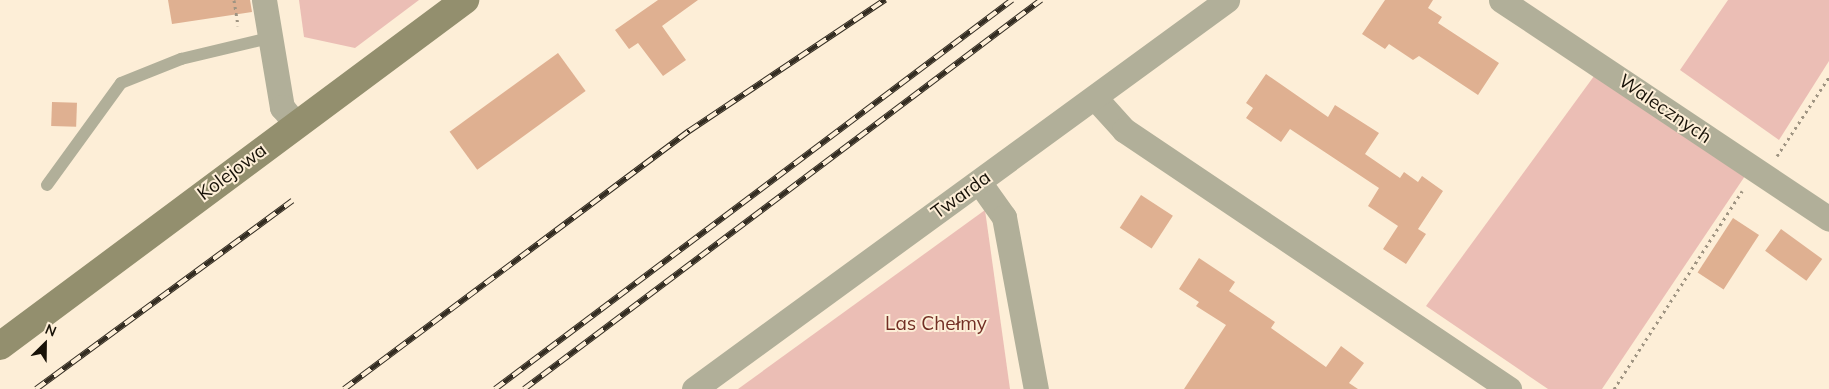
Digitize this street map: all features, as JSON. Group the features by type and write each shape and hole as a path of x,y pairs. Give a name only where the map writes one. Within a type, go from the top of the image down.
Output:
{"street":[{"path":"264,0 282,107 296,124"},
{"name":"Kolejowa","path":"0,346 465,0"},
{"name":"Twarda","path":"694,389 1096,99 1227,0"},
{"name":"Walecznych","path":"1501,0 1829,219"},
{"path":"1096,99 1124,130 1509,389"},
{"path":"979,182 1004,217 1036,389"}],"lane":[{"path":"47,185 121,83 181,59 269,38"}],"path":[{"path":"1614,389 1760,172 1829,77"}],"green space":[{"path":"299,0 419,0 355,48 304,37"},
{"path":"1728,0 1829,0 1829,61 1779,140 1680,70"},
{"path":"1597,72 1747,173 1602,389 1548,389 1426,306"},
{"name":"Las Chełmy","path":"985,210 1010,389 738,389"}],"building":[{"path":"168,0 250,0 252,12 172,24"},
{"path":"658,0 698,0 662,26 686,60 663,76 638,43 629,49 615,30"},
{"path":"1385,0 1433,0 1428,8 1442,17 1438,23 1499,63 1478,95 1419,56 1413,60 1389,44 1385,49 1362,34"},
{"path":"558,53 586,91 477,170 450,132"},
{"path":"1266,74 1328,117 1335,105 1379,133 1365,154 1400,178 1404,172 1418,182 1422,176 1443,191 1418,229 1426,234 1406,264 1383,249 1398,226 1368,206 1379,188 1290,129 1281,142 1246,118 1253,108 1246,103"},
{"path":"52,102 77,103 76,127 51,126"},
{"path":"1141,195 1173,216 1152,248 1120,228"},
{"path":"1733,218 1759,235 1724,289 1698,273"},
{"path":"1781,229 1822,259 1806,281 1765,251"},
{"path":"1199,258 1235,282 1229,291 1275,322 1271,328 1326,367 1341,346 1364,363 1349,383 1358,389 1184,389 1226,325 1196,306 1199,302 1179,289"}],"railway":[{"path":"344,389 689,131 885,0"},
{"path":"495,389 1012,0"},
{"path":"524,389 1041,0"},
{"path":"36,389 292,201"}]}
